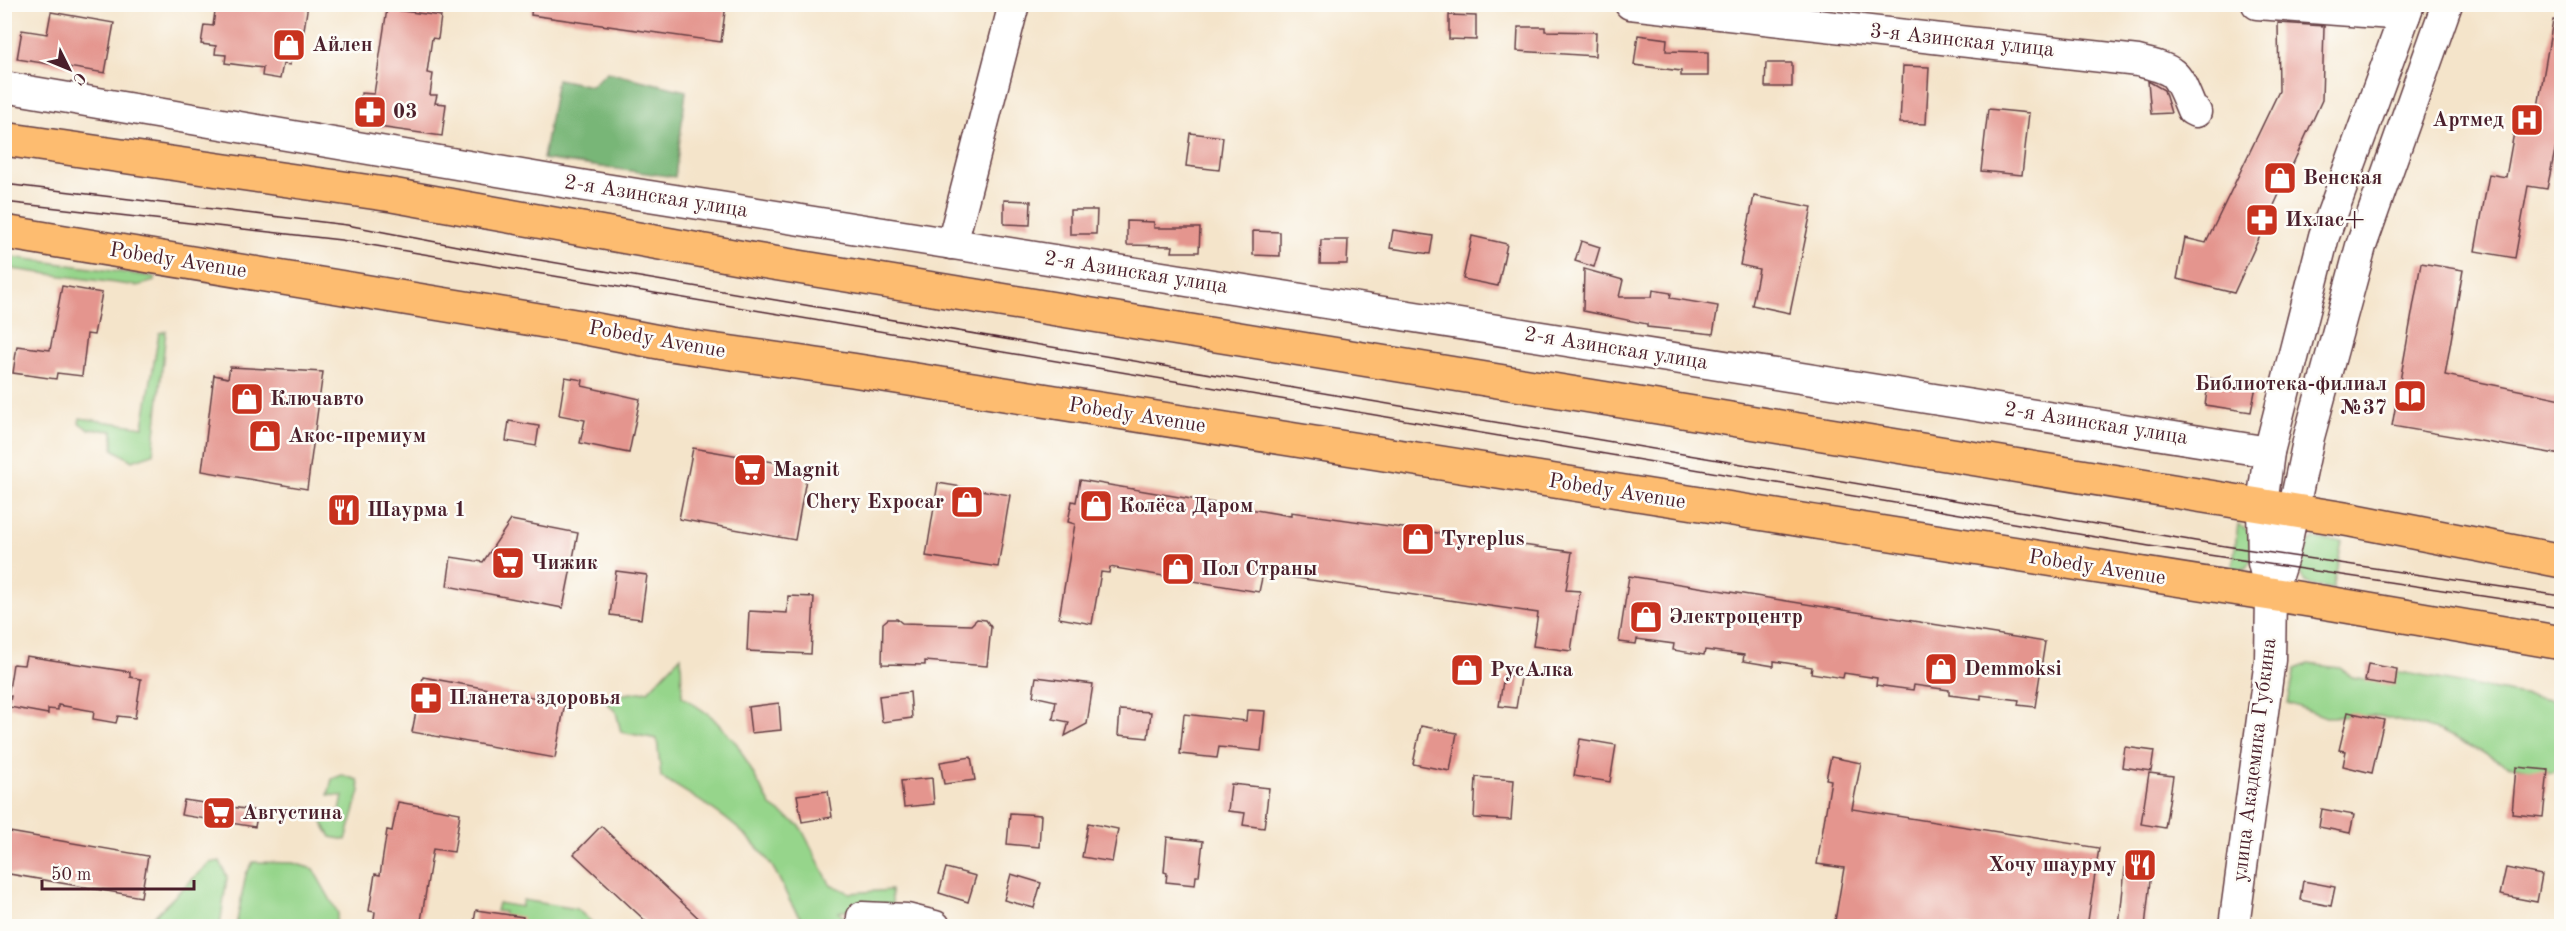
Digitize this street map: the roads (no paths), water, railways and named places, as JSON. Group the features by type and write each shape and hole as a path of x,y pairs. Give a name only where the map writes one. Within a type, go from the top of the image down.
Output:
{"main road":[{"path":"4,139 392,195 578,230 2294,510 2562,561"},
{"name":"Pobedy Avenue","path":"4,232 582,327 669,344 852,370 2271,594 2562,643"}],"street":[{"path":"952,244 1014,4"},
{"name":"3-я Азинская улица","path":"1630,4 2138,61 2169,69 2179,78 2192,110 2196,111"},
{"path":"2257,4 2407,10"},
{"name":"улица Академика Губкина","path":"2271,594 2281,566 2309,437 2361,246 2446,4"},
{"name":"улица Академика Губкина","path":"2234,927 2270,660 2271,594 2263,563 2262,505 2269,452 2324,236 2407,10"},
{"name":"2-я Азинская улица","path":"4,87 586,186 2269,452"},
{"path":"578,230 586,186"},
{"path":"862,917 907,919 935,927"}],"tram line":[{"path":"4,184 347,225 457,246 2225,546 2562,596"},
{"path":"4,202 341,240 2149,546 2562,608"}],"place":[{"name":"Айлен","path":"289,45"},
{"name":"03","path":"370,112"},
{"name":"Артмед","path":"2527,120"},
{"name":"Венская","path":"2280,178"},
{"name":"Ихлас+","path":"2262,220"},
{"name":"Библиотека-филиал №37","path":"2410,396"},
{"name":"Ключавто","path":"247,399"},
{"name":"Акос-премиум","path":"265,436"},
{"name":"Magnit","path":"750,470"},
{"name":"Chery Expocar","path":"967,502"},
{"name":"Колёса Даром","path":"1096,506"},
{"name":"Шаурма 1","path":"344,510"},
{"name":"Tyreplus","path":"1418,539"},
{"name":"Чижик","path":"508,563"},
{"name":"Пол Страны","path":"1178,569"},
{"name":"Электроцентр","path":"1646,617"},
{"name":"Demmoksi","path":"1941,669"},
{"name":"РусАлка","path":"1467,670"},
{"name":"Планета здоровья","path":"426,698"},
{"name":"Августина","path":"219,813"},
{"name":"Хочу шаурму","path":"2140,865"}]}
